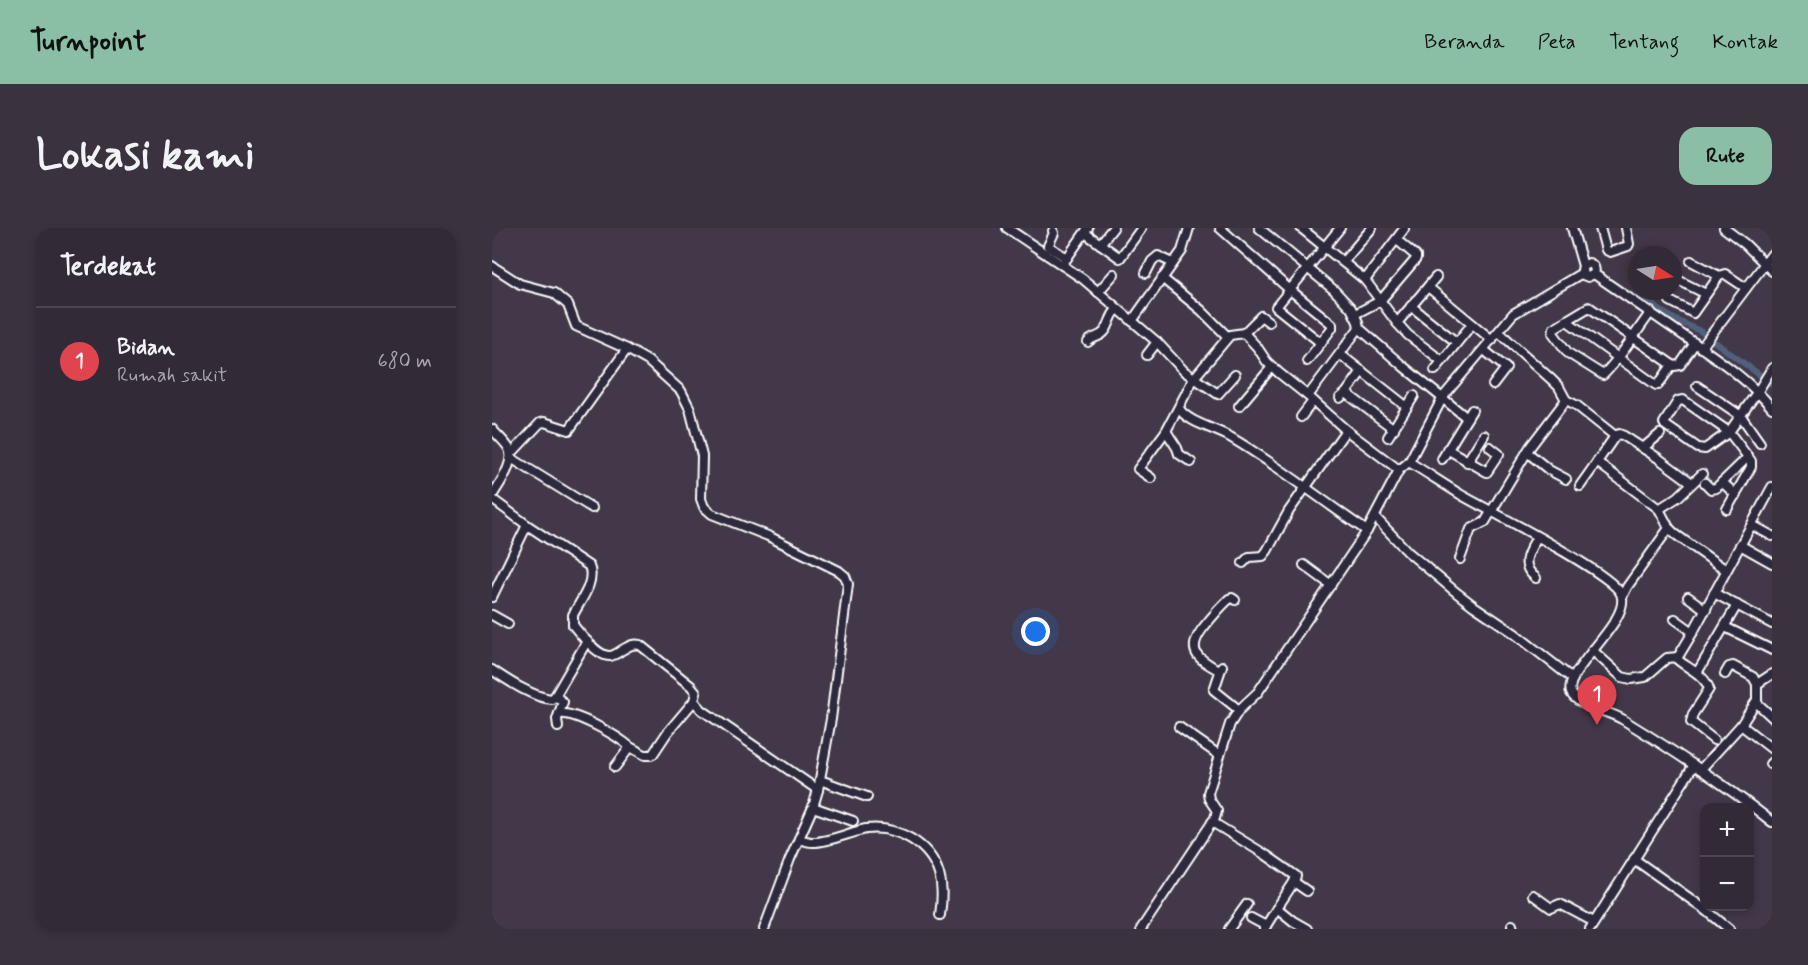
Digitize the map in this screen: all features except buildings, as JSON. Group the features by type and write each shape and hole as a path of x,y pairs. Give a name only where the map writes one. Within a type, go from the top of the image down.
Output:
{"street":[{"path":"1007,228 1083,279 1157,342 1184,371 1218,394 1234,375"},
{"path":"1100,244 1113,228"},
{"path":"1132,321 1184,248 1189,228"},
{"path":"1220,228 1332,324 1332,328 1307,361"},
{"path":"1259,228 1334,290 1355,314 1359,328 1404,368 1467,418"},
{"path":"1301,228 1365,280 1408,335 1442,361"},
{"path":"1321,343 1276,309 1276,306 1340,228"},
{"path":"1343,262 1372,228"},
{"path":"1572,228 1583,269 1588,277 1594,274 1701,344 1758,391 1772,408"},
{"path":"1600,228 1606,250 1610,252 1628,246 1626,228"},
{"path":"1724,228 1745,243 1772,271"},
{"path":"1038,250 1054,229"},
{"path":"1054,229 1048,246 1067,258"},
{"path":"1062,265 1087,231 1100,244 1120,258 1141,229"},
{"path":"1365,280 1404,229"},
{"path":"1355,314 1380,301 1420,260 1397,240"},
{"path":"1651,312 1632,338 1618,357 1603,375 1568,353 1553,331 1554,328 1589,307 1632,338 1672,365 1679,366 1717,327 1772,254"},
{"path":"1146,273 1158,255 1173,263"},
{"path":"1690,261 1719,276"},
{"path":"492,267 520,284 554,293 568,305 576,326 627,349 658,369 681,391 690,409 702,456 700,492 704,507 719,518 768,536 845,576 848,584 831,720 818,790 764,929"},
{"path":"1141,929 1212,822 1216,811 1208,793 1230,724 1239,710 1258,692 1367,531 1399,470 1409,462 1443,397 1513,314 1583,269"},
{"path":"1098,292 1114,274"},
{"path":"1670,301 1694,313 1719,276 1725,274 1746,288"},
{"path":"1397,323 1436,277"},
{"path":"1162,278 1201,310 1228,337"},
{"path":"1682,282 1706,294"},
{"path":"1428,287 1492,340"},
{"path":"1412,306 1456,342"},
{"path":"1088,342 1103,334 1111,316 1117,309"},
{"path":"1151,478 1138,469 1166,431 1194,378 1230,335 1244,333 1261,316 1269,322"},
{"path":"1567,321 1656,385 1672,365"},
{"path":"1435,370 1472,324"},
{"path":"1301,417 1311,398 1359,328"},
{"path":"1499,332 1559,387 1566,400 1576,405 1615,436"},
{"path":"1244,333 1272,367 1346,430 1399,470"},
{"path":"1147,355 1157,342"},
{"path":"559,714 566,713 587,722 645,755 651,755 694,700 696,692 692,686 640,645 633,644 609,656 602,654 587,641 573,626 572,620 590,581 592,574 589,566 527,525 492,498 511,456 540,423 544,422 569,430 627,349"},
{"path":"1484,350 1506,368 1493,385"},
{"path":"1341,355 1407,407"},
{"path":"1239,406 1272,367"},
{"path":"1727,509 1751,466 1751,461 1729,432 1681,399 1664,423 1698,448 1703,449 1729,432 1770,370"},
{"path":"1362,371 1343,395 1394,429"},
{"path":"1697,386 1741,416 1760,443"},
{"path":"1388,438 1414,396"},
{"path":"1460,560 1471,529 1485,522 1527,452 1566,400"},
{"path":"1179,408 1182,413 1253,450 1367,531"},
{"path":"1442,459 1472,410"},
{"path":"492,429 509,448 511,456 592,508"},
{"path":"1243,563 1250,557 1263,556 1267,551 1289,511 1346,430"},
{"path":"1166,431 1179,454 1191,462"},
{"path":"1580,486 1615,436 1622,434 1692,483"},
{"path":"1643,448 1660,434"},
{"path":"1467,462 1484,435"},
{"path":"1447,449 1487,472 1499,454 1490,447"},
{"path":"1527,452 1549,470 1566,479"},
{"path":"1705,483 1713,489 1748,457"},
{"path":"1409,462 1582,563 1617,588 1622,597"},
{"path":"1597,462 1659,509 1669,528 1708,559 1726,570"},
{"path":"1659,509 1673,501 1702,474"},
{"path":"1722,482 1736,495"},
{"path":"1678,657 1772,487"},
{"path":"1375,517 1408,552 1457,593 1573,679"},
{"path":"492,597 527,525"},
{"path":"1752,525 1772,536"},
{"path":"1669,528 1627,588 1622,597 1619,613 1610,629 1592,650 1573,679 1570,689 1572,695 1614,715 1698,767 1772,822"},
{"path":"1536,578 1527,569 1526,563 1528,552 1537,537"},
{"path":"1740,545 1772,563"},
{"path":"1304,565 1331,585"},
{"path":"1714,593 1772,624"},
{"path":"1688,597 1706,610"},
{"path":"1235,600 1229,599 1213,615 1195,641 1194,647 1202,660 1221,668 1214,690 1239,710"},
{"path":"1697,673 1737,605"},
{"path":"492,615 508,624"},
{"path":"1675,619 1693,632"},
{"path":"1725,627 1772,650"},
{"path":"492,670 509,681 549,699 555,696 587,641"},
{"path":"1592,650 1622,677 1631,679 1645,678 1667,658 1678,657"},
{"path":"1678,657 1710,687 1693,714 1691,722 1714,740"},
{"path":"1533,895 1551,908 1560,904 1592,926 1634,859 1698,767 1741,725 1756,703 1757,684 1753,677 1734,667 1729,668 1725,674"},
{"path":"1757,684 1772,674"},
{"path":"555,696 562,702 558,727"},
{"path":"694,700 702,710 818,790"},
{"path":"1756,703 1772,717"},
{"path":"1741,725 1772,749"},
{"path":"1179,727 1219,755"},
{"path":"615,767 630,747"},
{"path":"820,780 867,797"},
{"path":"813,807 853,820"},
{"path":"1212,822 1296,876 1265,928 1251,918"},
{"path":"799,839 815,843 868,829 904,834 928,854 939,872 940,915"},
{"path":"1634,859 1729,929"},
{"path":"1294,882 1307,891"},
{"path":"1229,929 1247,904"},
{"path":"1278,908 1307,929"}],"waterway":[{"path":"1650,300 1658,309 1700,331 1772,384"}],"place":[{"name":"Bidan","path":"1597,725"}]}
